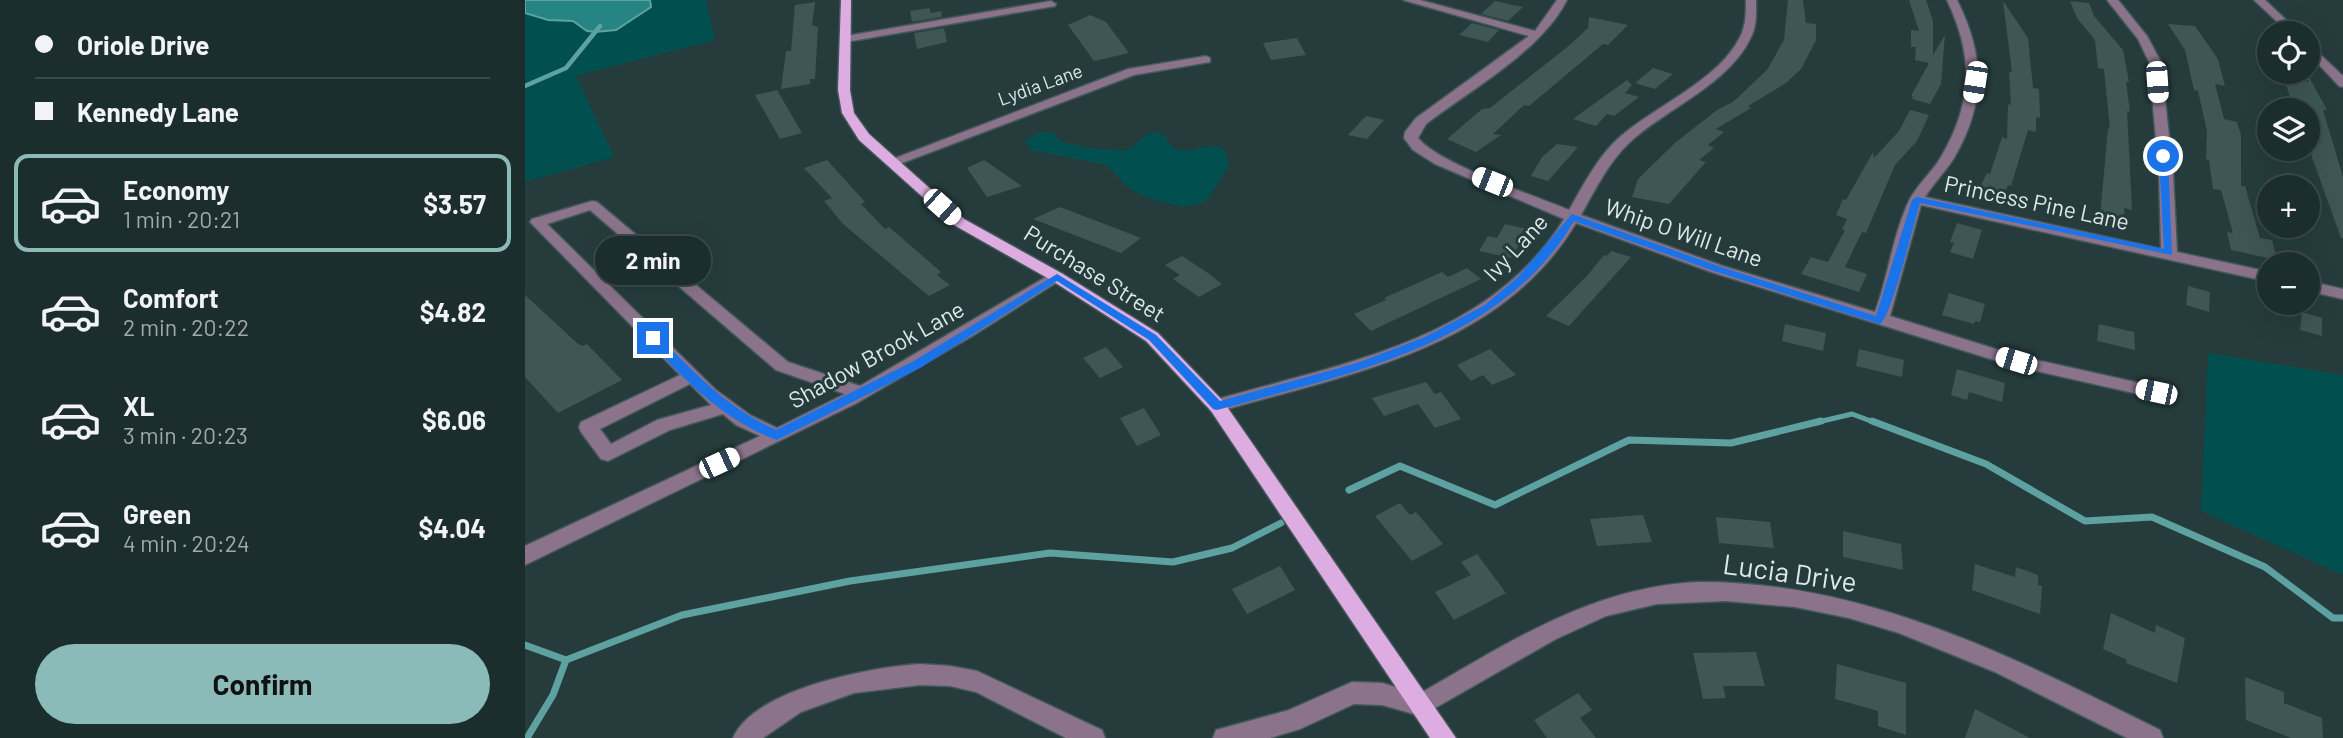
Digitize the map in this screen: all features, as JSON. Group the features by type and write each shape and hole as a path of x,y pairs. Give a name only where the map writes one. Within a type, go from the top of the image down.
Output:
{"main road":[{"name":"Purchase Street","path":"846,0 844,89 848,113 864,136 959,222 1057,277 1153,337 1217,406 1444,738"}],"street":[{"path":"1408,0 1538,35"},
{"name":"Whip O Will Lane","path":"1562,0 1553,17 1538,35 1421,121 1412,132 1411,138 1418,147 1440,161 1572,217 1717,269 2016,361 2156,392"},
{"name":"Ivy Lane","path":"1217,406 1361,366 1429,340 1489,308 1522,279 1562,233 1602,167 1625,140 1715,73 1745,40 1751,16 1751,0"},
{"path":"1880,320 1889,298 1900,250 1917,200 1947,158 1971,107 1975,82 1973,60 1952,0"},
{"path":"2112,0 2143,38 2155,62 2168,209 2169,253"},
{"path":"2259,0 2282,21"},
{"path":"846,39 1051,4"},
{"path":"2320,59 2343,83"},
{"name":"Lydia Lane","path":"893,162 1132,72 1206,60"},
{"name":"Princess Pine Lane","path":"1917,200 2257,274"},
{"path":"777,436 743,420 726,408 537,222 593,205 782,366 862,393"},
{"name":"Shadow Brook Lane","path":"525,556 612,510 777,436 916,365 1057,277"},
{"path":"2320,289 2343,294"},
{"path":"692,376 588,427 608,454 664,425 726,408"},
{"name":"Lucia Drive","path":"1422,705 1528,644 1593,612 1628,600 1703,590 1784,595 1825,601 1916,628 1985,656 2151,738"},
{"path":"745,738 777,713 814,696 869,680 918,673 977,682 1093,738"},
{"path":"1225,738 1292,721 1352,693 1382,694 1422,705"}],"shaded area":[{"path":"525,0 706,0 715,40 576,76 614,157 525,182"},
{"path":"525,0 650,0 651,7 616,30 595,32 587,31 573,21 548,20 525,13"},
{"path":"1041,132 1051,132 1069,144 1123,150 1156,132 1165,136 1176,149 1212,146 1224,149 1229,166 1206,201 1184,207 1153,200 1130,189 1106,165 1031,150 1025,140"},
{"path":"2208,353 2343,375 2343,575 2201,511"}],"building":[{"path":"1788,0 1803,0 1806,23 1816,24 1816,40 1801,69 1786,83 1748,106 1751,108 1716,129 1724,132 1708,145 1714,148 1699,160 1706,162 1669,204 1632,197 1638,179 1676,142 1717,110 1734,101 1767,70 1784,40"},
{"path":"1909,0 1926,0 1933,21 1933,55 1945,35 1941,84 1930,104 1912,99 1911,96 1929,63 1915,60 1916,47 1911,47 1911,30 1919,31"},
{"path":"1495,1 1523,7 1508,21 1481,14"},
{"path":"2003,1 2028,38 2033,88 2039,89 2040,118 2036,117 2036,132 2028,130 2011,186 2008,185 2003,198 1978,191 1987,173 1990,174 2002,137 2007,139 2008,104 2011,105 2009,72 2012,72"},
{"path":"2070,1 2089,3 2094,16 2123,50 2129,82 2126,82 2130,112 2127,111 2132,210 2124,208 2125,222 2100,217 2108,128 2110,129 2104,69 2098,68 2095,40 2077,18"},
{"path":"815,2 812,25 818,27 815,79 810,79 810,84 781,89 786,51 791,51 795,5"},
{"path":"929,8 931,13 941,11 942,17 912,22 910,11"},
{"path":"1090,15 1106,22 1129,53 1094,61 1068,25"},
{"path":"1589,17 1628,25 1608,45 1603,44 1529,106 1524,105 1493,134 1501,135 1476,152 1447,139 1482,109 1490,108 1571,44 1588,28"},
{"path":"1472,23 1499,30 1488,42 1459,35"},
{"path":"2168,24 2195,26 2218,59 2225,86 2215,84 2224,119 2237,122 2241,135 2241,186 2245,186 2257,228 2257,238 2272,240 2275,252 2257,252 2257,256 2231,250 2227,232 2233,233 2221,190 2213,189 2209,160 2206,159 2207,131 2185,50"},
{"path":"944,28 947,42 917,49 914,33"},
{"path":"1297,38 1306,55 1271,60 1263,43"},
{"path":"1653,68 1673,74 1655,89 1635,83"},
{"path":"1627,80 1632,85 1625,93 1639,97 1614,116 1607,114 1596,126 1573,119"},
{"path":"2286,84 2313,84 2327,110 2323,110 2343,177 2343,238 2313,161 2320,161 2320,98 2290,98"},
{"path":"777,90 802,133 780,139 755,95"},
{"path":"1910,110 1929,115 1917,141 1895,165 1866,233 1862,232 1845,267 1867,274 1859,292 1801,274 1811,257 1828,262 1845,230 1842,229 1847,219 1836,215 1843,199 1846,200 1873,152 1874,158 1899,131"},
{"path":"1366,116 1384,120 1367,139 1348,135"},
{"path":"1557,144 1578,147 1548,181 1531,176 1542,157"},
{"path":"827,160 865,202 861,204 885,229 889,227 941,272 937,275 950,285 929,296 843,224 824,201 832,198 804,168"},
{"path":"984,160 1022,186 987,197 967,168"},
{"path":"1060,207 1141,238 1121,253 1033,219"},
{"path":"1957,223 1982,230 1973,259 1950,252 1954,243 1950,242"},
{"path":"1505,224 1527,229 1512,258 1479,251 1488,236 1497,238"},
{"path":"1611,251 1631,257 1569,326 1546,316 1586,277 1604,255 1607,256"},
{"path":"1182,256 1222,284 1199,297 1173,279 1180,275 1165,265"},
{"path":"1467,268 1481,279 1371,331 1354,314 1442,272 1448,277"},
{"path":"2188,286 2210,292 2209,312 2186,305"},
{"path":"1949,293 1985,304 1980,322 1975,321 1974,324 1942,315"},
{"path":"525,295 577,343 582,346 587,344 622,380 558,413 525,377"},
{"path":"2302,315 2322,318 2322,336 2300,330"},
{"path":"1785,324 1826,333 1823,351 1782,341"},
{"path":"2099,324 2134,332 2135,350 2097,341"},
{"path":"1106,347 1123,367 1100,378 1083,358"},
{"path":"1490,349 1516,375 1492,385 1483,375 1471,381 1457,365"},
{"path":"1859,349 1904,360 1902,377 1856,366"},
{"path":"1957,369 2005,383 2002,402 1969,392 1967,400 1951,395"},
{"path":"1426,382 1435,394 1441,392 1461,419 1435,428 1418,404 1384,416 1372,398"},
{"path":"1144,408 1161,435 1137,446 1120,418"},
{"path":"1400,503 1410,515 1416,512 1443,544 1412,561 1375,516"},
{"path":"1643,515 1652,542 1597,546 1590,519"},
{"path":"1716,517 1770,522 1774,548 1719,543"},
{"path":"1843,531 1901,544 1903,570 1843,557"},
{"path":"1477,554 1506,593 1454,620 1435,592 1471,575 1461,562"},
{"path":"1975,564 2015,577 2016,567 2038,575 2038,585 2042,586 2040,614 1972,590"},
{"path":"1280,566 1295,590 1247,614 1232,589"},
{"path":"2111,613 2155,633 2156,625 2185,638 2177,683 2126,663 2127,660 2103,649"},
{"path":"1756,652 1765,686 1723,686 1726,698 1703,699 1693,653"},
{"path":"1837,664 1906,683 1906,735 1878,726 1878,711 1835,699"},
{"path":"2245,677 2284,692 2284,703 2322,718 2323,738 2291,738 2246,720"},
{"path":"1578,693 1592,710 1580,718 1596,738 1547,738 1534,720"},
{"path":"1975,709 2030,738 1965,738"}],"waterway":[{"path":"525,86 566,68 600,26"},
{"path":"1814,423 1852,414 1876,423"},
{"path":"1349,490 1400,466 1495,505 1629,440 1731,443 1821,421"},
{"path":"1872,421 1986,464 2085,521 2152,517 2265,567 2333,618 2343,618"},
{"path":"566,660 682,615 850,581 1050,553 1173,562 1232,548 1281,523"},
{"path":"525,645 566,660"},
{"path":"527,738 553,695 566,660"}],"route":[{"path":"653,338 710,394 743,420 777,436 916,365 1057,277 1153,337 1217,406 1259,392 1361,366 1429,340 1489,308 1522,279 1562,233 1572,217 1717,269 1880,320 1889,298 1900,250 1917,200 2169,253 2163,156"}]}
